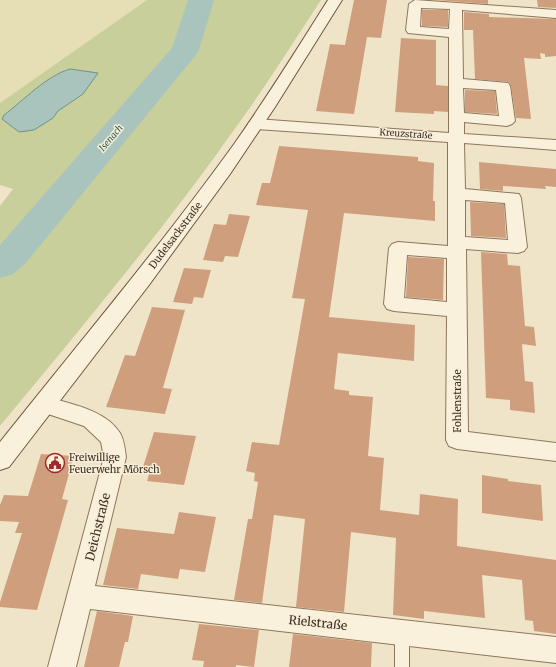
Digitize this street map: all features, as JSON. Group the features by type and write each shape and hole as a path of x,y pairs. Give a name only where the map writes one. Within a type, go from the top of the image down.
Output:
{"street":[{"name":"Dudelsackstraße","path":"0,460 160,256 256,124 335,0"},
{"path":"456,33 414,30 415,4 456,6 527,6 556,14"},
{"name":"Fohlenstraße","path":"456,6 457,440 556,452"},
{"path":"456,83 503,86 507,121 457,117"},
{"name":"Kreuzstraße","path":"256,124 556,145"},
{"path":"456,194 513,198 518,247 398,248 394,304 456,310"},
{"name":"Deichstraße","path":"44,404 92,420 111,438 116,457 62,667"},
{"name":"Rielstraße","path":"80,596 556,650"}],"lane":[{"path":"402,632 402,667"}],"shaded area":[{"path":"0,0 147,0 0,103"}],"green space":[{"path":"147,0 321,0 250,108 182,201 62,352 0,426 0,206 13,189 0,185 0,103"}],"water":[{"path":"70,69 98,73 83,94 58,111 53,118 34,130 19,132 2,119 4,115 52,77"}],"building":[{"path":"354,0 387,0 381,38 367,37 354,114 316,111 330,44 345,45"},
{"path":"436,0 488,0 488,4"},
{"path":"537,0 556,0 556,8 538,7"},
{"path":"422,10 448,10 448,27 422,26"},
{"path":"464,12 489,14 489,17 556,19 556,56 545,57 545,54 540,53 541,59 524,58 531,119 516,118 509,82 475,79 473,30 464,30"},
{"path":"401,38 436,40 436,85 448,86 448,112 434,111 434,114 395,112"},
{"path":"465,90 495,91 497,114 465,112"},
{"path":"279,146 418,157 418,161 434,163 433,201 435,201 435,221 344,213 329,317 415,325 414,361 338,353 334,389 349,391 349,395 373,397 368,456 384,458 380,510 419,515 420,494 458,499 457,546 556,560 556,634 534,631 533,621 525,620 522,580 482,575 485,618 424,611 424,619 393,615 396,538 351,532 344,612 296,607 305,519 274,515 262,603 234,600 248,519 252,519 258,482 254,481 255,473 246,471 252,442 279,445 305,299 292,298 308,210 256,205 262,183 270,183"},
{"path":"479,162 556,169 556,187 545,186 546,189 503,186 503,191 480,189"},
{"path":"470,202 504,204 506,238 471,236"},
{"path":"229,214 250,216 238,257 225,256 223,262 203,260 214,224 226,225"},
{"path":"481,252 507,254 508,265 520,266 525,326 534,327 536,346 522,344 525,381 533,382 535,413 510,410 510,400 486,398"},
{"path":"408,257 444,259 443,300 406,297"},
{"path":"184,268 211,270 203,298 194,297 192,304 173,302"},
{"path":"152,307 185,310 163,388 172,389 165,414 106,407 125,355 135,356"},
{"path":"154,432 196,436 184,485 147,481 150,471 142,470"},
{"path":"41,454 74,456 62,499 68,500 37,610 0,607 0,602 22,533 15,533 19,522 0,521 0,505 4,495 28,496"},
{"path":"482,475 508,479 508,481 541,485 543,521 482,513"},
{"path":"179,512 216,517 205,572 180,569 178,579 141,574 138,589 103,585 117,528 174,534"},
{"path":"97,611 133,616 128,642 125,642 119,667 84,667"},
{"path":"199,624 259,630 254,667 236,665 236,667 203,667 204,661 192,660"},
{"path":"293,634 372,643 371,667 289,667"}],"waterway":[{"name":"Isenach","path":"0,265 12,255 185,50 201,0"}],"place":[{"name":"Freiwillige Feuerwehr Mörsch","path":"55,463"}]}
